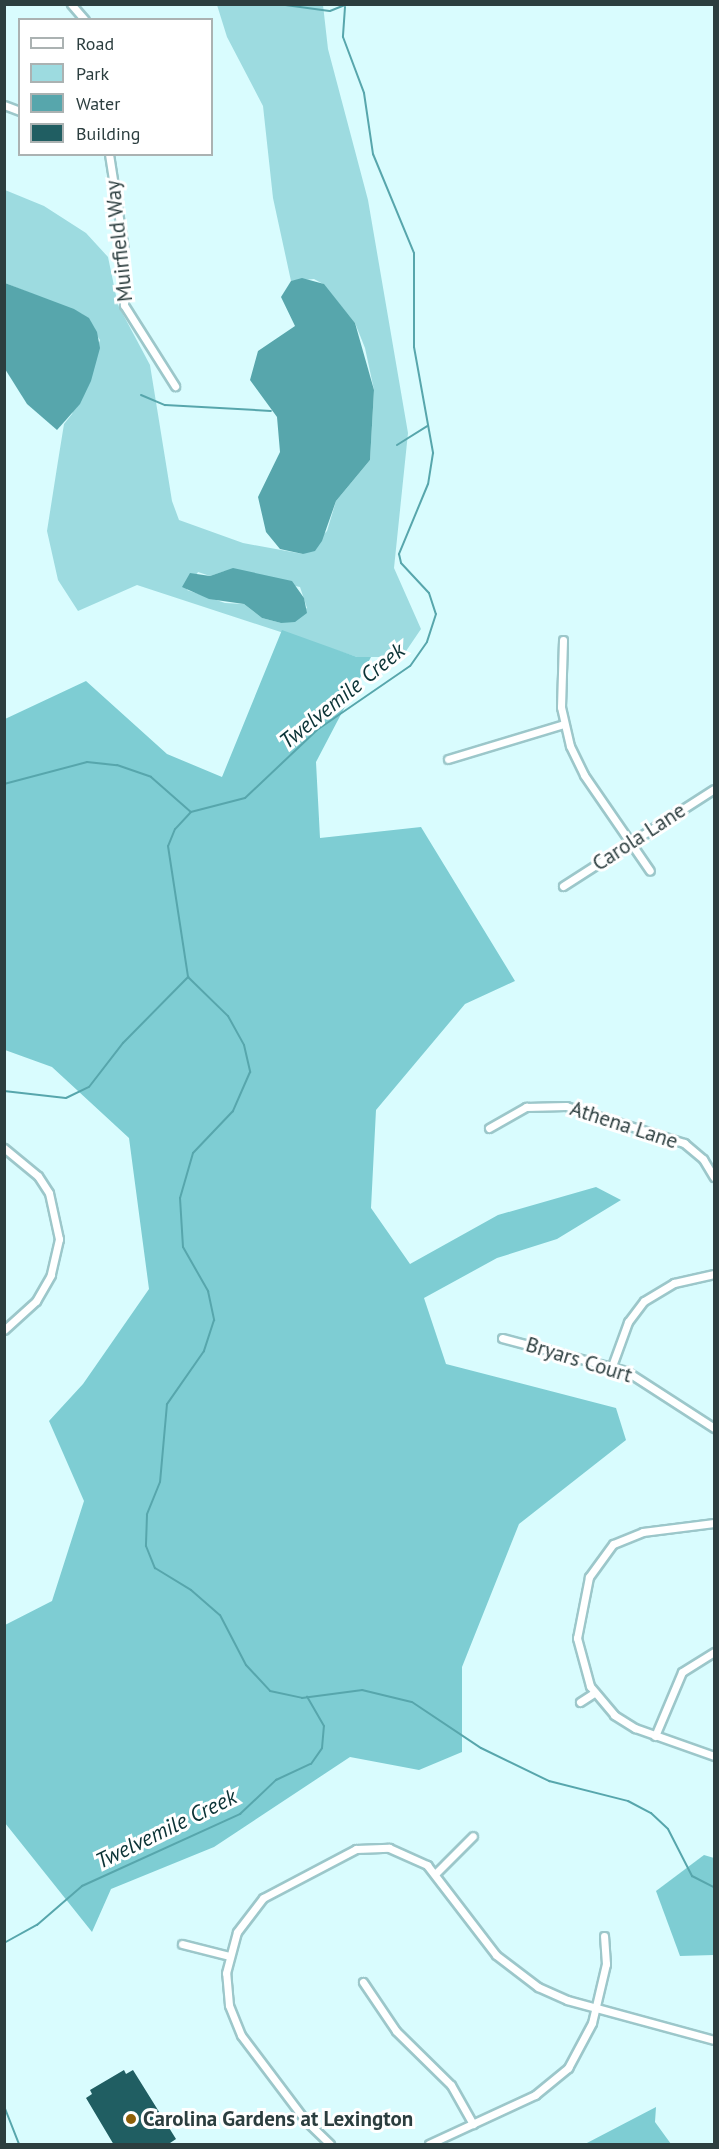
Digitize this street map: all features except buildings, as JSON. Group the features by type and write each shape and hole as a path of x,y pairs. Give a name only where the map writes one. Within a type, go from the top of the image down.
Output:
{"street":[{"path":"71,4 83,18"},
{"name":"Muirfield Way","path":"109,156 124,250 124,305 175,386"},
{"path":"563,640 564,724 584,775 650,871"},
{"path":"448,759 564,724"},
{"name":"Carola Lane","path":"563,886 714,789"},
{"name":"Athena Lane","path":"489,1128 526,1107 566,1106 684,1143 703,1159 714,1178"},
{"path":"4,1148 38,1176 49,1193 59,1239 51,1275 36,1301 4,1330"},
{"path":"612,1366 628,1322 644,1301 674,1283 714,1274"},
{"name":"Bryars Court","path":"502,1338 612,1366 657,1388 714,1428"},
{"path":"714,1523 635,1534 613,1544 596,1562 586,1585 577,1638 583,1671 594,1693 621,1720 655,1736 714,1756"},
{"path":"655,1736 677,1679 694,1661 714,1652"},
{"path":"580,1702 594,1693"},
{"path":"436,1873 473,1836"},
{"path":"330,2145 305,2121 241,2036 226,1994 229,1956 242,1922 263,1898 346,1852 389,1848 410,1854 436,1873 482,1939 512,1969 557,1996 714,2040"},
{"path":"429,2145 535,2095 561,2075 581,2050 595,2008 606,1964 604,1936"},
{"path":"182,1944 229,1956"},
{"path":"363,1982 396,2031 451,2085 473,2124"}],"green space":[{"path":"217,5 323,5 328,49 368,200 408,433 394,568 421,629 402,657 357,657 137,585 78,611 58,580 47,531 64,424 72,414 100,340 82,314 5,283 5,190 44,206 86,233 108,257 118,305 150,365 172,501 179,520 243,543 303,554 327,531 336,501 370,460 374,390 365,348 355,323 323,284 314,279 291,281 273,198 263,106 227,37","holes":["225,571 300,587 307,608 281,623 262,618 244,604 225,603 187,590 198,572 210,576"]}],"shaded area":[{"path":"282,630 357,657 371,657 316,762 320,838 421,827 515,981 465,1004 376,1110 371,1208 410,1264 498,1215 596,1187 621,1200 557,1239 497,1258 424,1298 446,1364 616,1408 626,1440 519,1524 462,1667 462,1752 419,1770 350,1757 214,1847 111,1889 92,1932 5,1823 5,1625 52,1601 84,1501 49,1421 83,1384 149,1289 129,1138 52,1067 5,1050 5,719 86,681 167,754 222,777"},
{"path":"704,1855 714,1858 714,1955 680,1956 656,1891"},
{"path":"656,2107 655,2122 671,2144 585,2144"}],"water":[{"path":"302,278 324,284 355,323 374,390 370,460 336,501 322,541 315,551 303,554 280,549 266,532 258,497 280,452 277,417 250,380 258,351 295,326 281,297 291,281"},
{"path":"5,283 74,309 89,318 97,332 100,348 91,381 80,404 57,430 27,404 5,369"},
{"path":"233,568 292,581 304,598 307,613 295,622 281,623 262,618 244,604 209,599 182,587 190,573 210,576"}],"waterway":[{"path":"278,4 330,11 347,4"},
{"name":"Twelvemile Creek","path":"345,7 343,37 364,93 373,154 414,253 414,347 433,453 428,484 399,554 401,563 429,593 436,614 427,642 410,666 317,730 245,798 191,812 175,829 168,846 188,977 228,1016 244,1045 250,1072 233,1111 193,1153 180,1198 183,1247 208,1291 214,1320 204,1351 167,1404 160,1482 147,1515 146,1546 155,1568 191,1590 220,1615 246,1665 270,1691 302,1698 362,1690 412,1702 481,1748 549,1781 628,1801 651,1813 668,1829 692,1876 714,1887"},
{"path":"141,395 165,405 271,411"},
{"path":"397,445 428,426"},
{"path":"4,784 87,762 117,765 151,777 191,812"},
{"path":"4,1091 66,1098 89,1087 123,1043 188,977"},
{"name":"Twelvemile Creek","path":"4,1943 37,1925 82,1886 240,1814 276,1780 311,1764 322,1748 324,1726 307,1697"},
{"path":"4,2106 19,2144"}],"place":[{"name":"Carolina Gardens at Lexington","path":"131,2119"}]}
